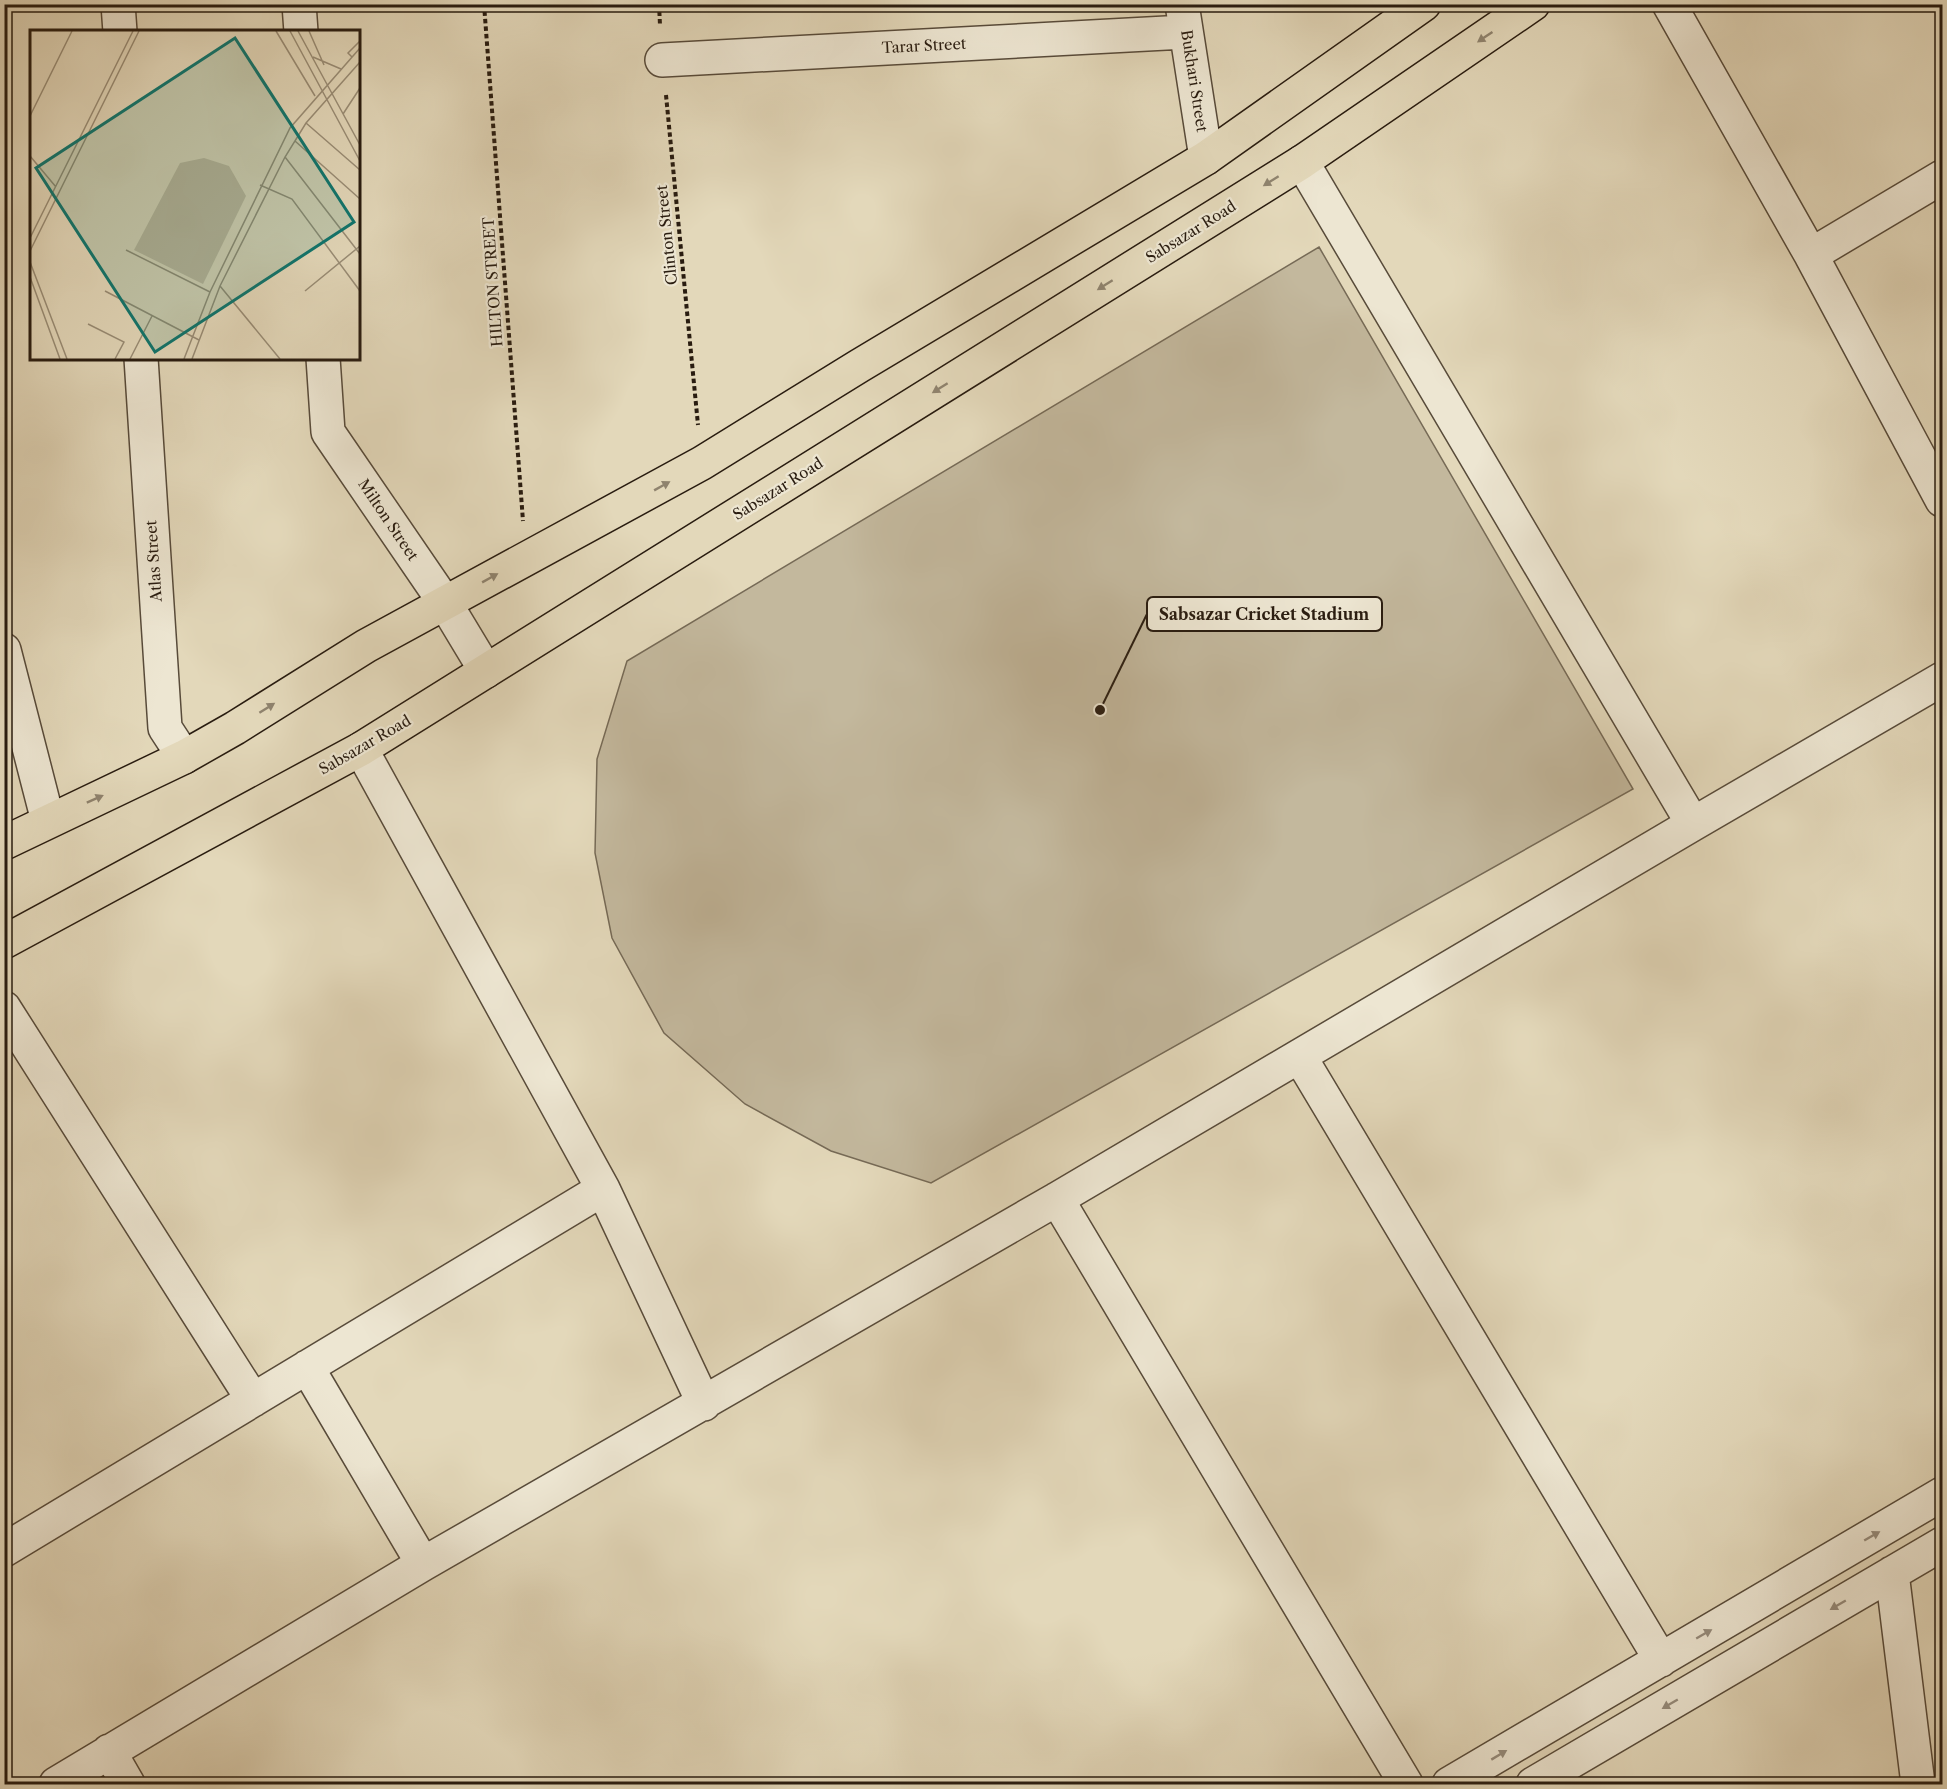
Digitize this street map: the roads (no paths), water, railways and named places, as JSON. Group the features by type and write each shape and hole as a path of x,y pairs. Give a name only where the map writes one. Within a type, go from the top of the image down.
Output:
{"main road":[{"path":"4,843 184,757 366,646 702,463 1206,158 1424,4"},
{"name":"Sabsazar Road","path":"4,942 360,749 1302,162 1533,4"}],"street":[{"path":"118,4 120,30"},
{"path":"299,4 301,30"},
{"path":"1670,4 1811,255 1942,500"},
{"name":"Bukhari Street","path":"1184,18 1206,158"},
{"name":"Tarar Street","path":"662,60 1184,18"},
{"path":"1302,162 1693,824"},
{"path":"1811,255 1942,177"},
{"name":"Atlas Street","path":"141,360 165,728 184,757"},
{"name":"Milton Street","path":"323,360 328,432 445,603 486,671"},
{"path":"4,650 48,821"},
{"path":"56,1785 423,1564 1057,1199 1942,679"},
{"path":"360,749 603,1189 704,1404"},
{"path":"4,1008 253,1400"},
{"path":"1299,1057 1661,1660"},
{"path":"4,1550 603,1189"},
{"path":"1057,1199 1406,1785"},
{"path":"307,1367 423,1564"},
{"path":"1449,1785 1942,1494"},
{"path":"1533,1785 1942,1544"},
{"path":"1893,1573 1918,1785"},
{"path":"109,1751 128,1785"}],"place":[{"name":"Sabsazar Cricket Stadium","path":"1100,710"}]}
